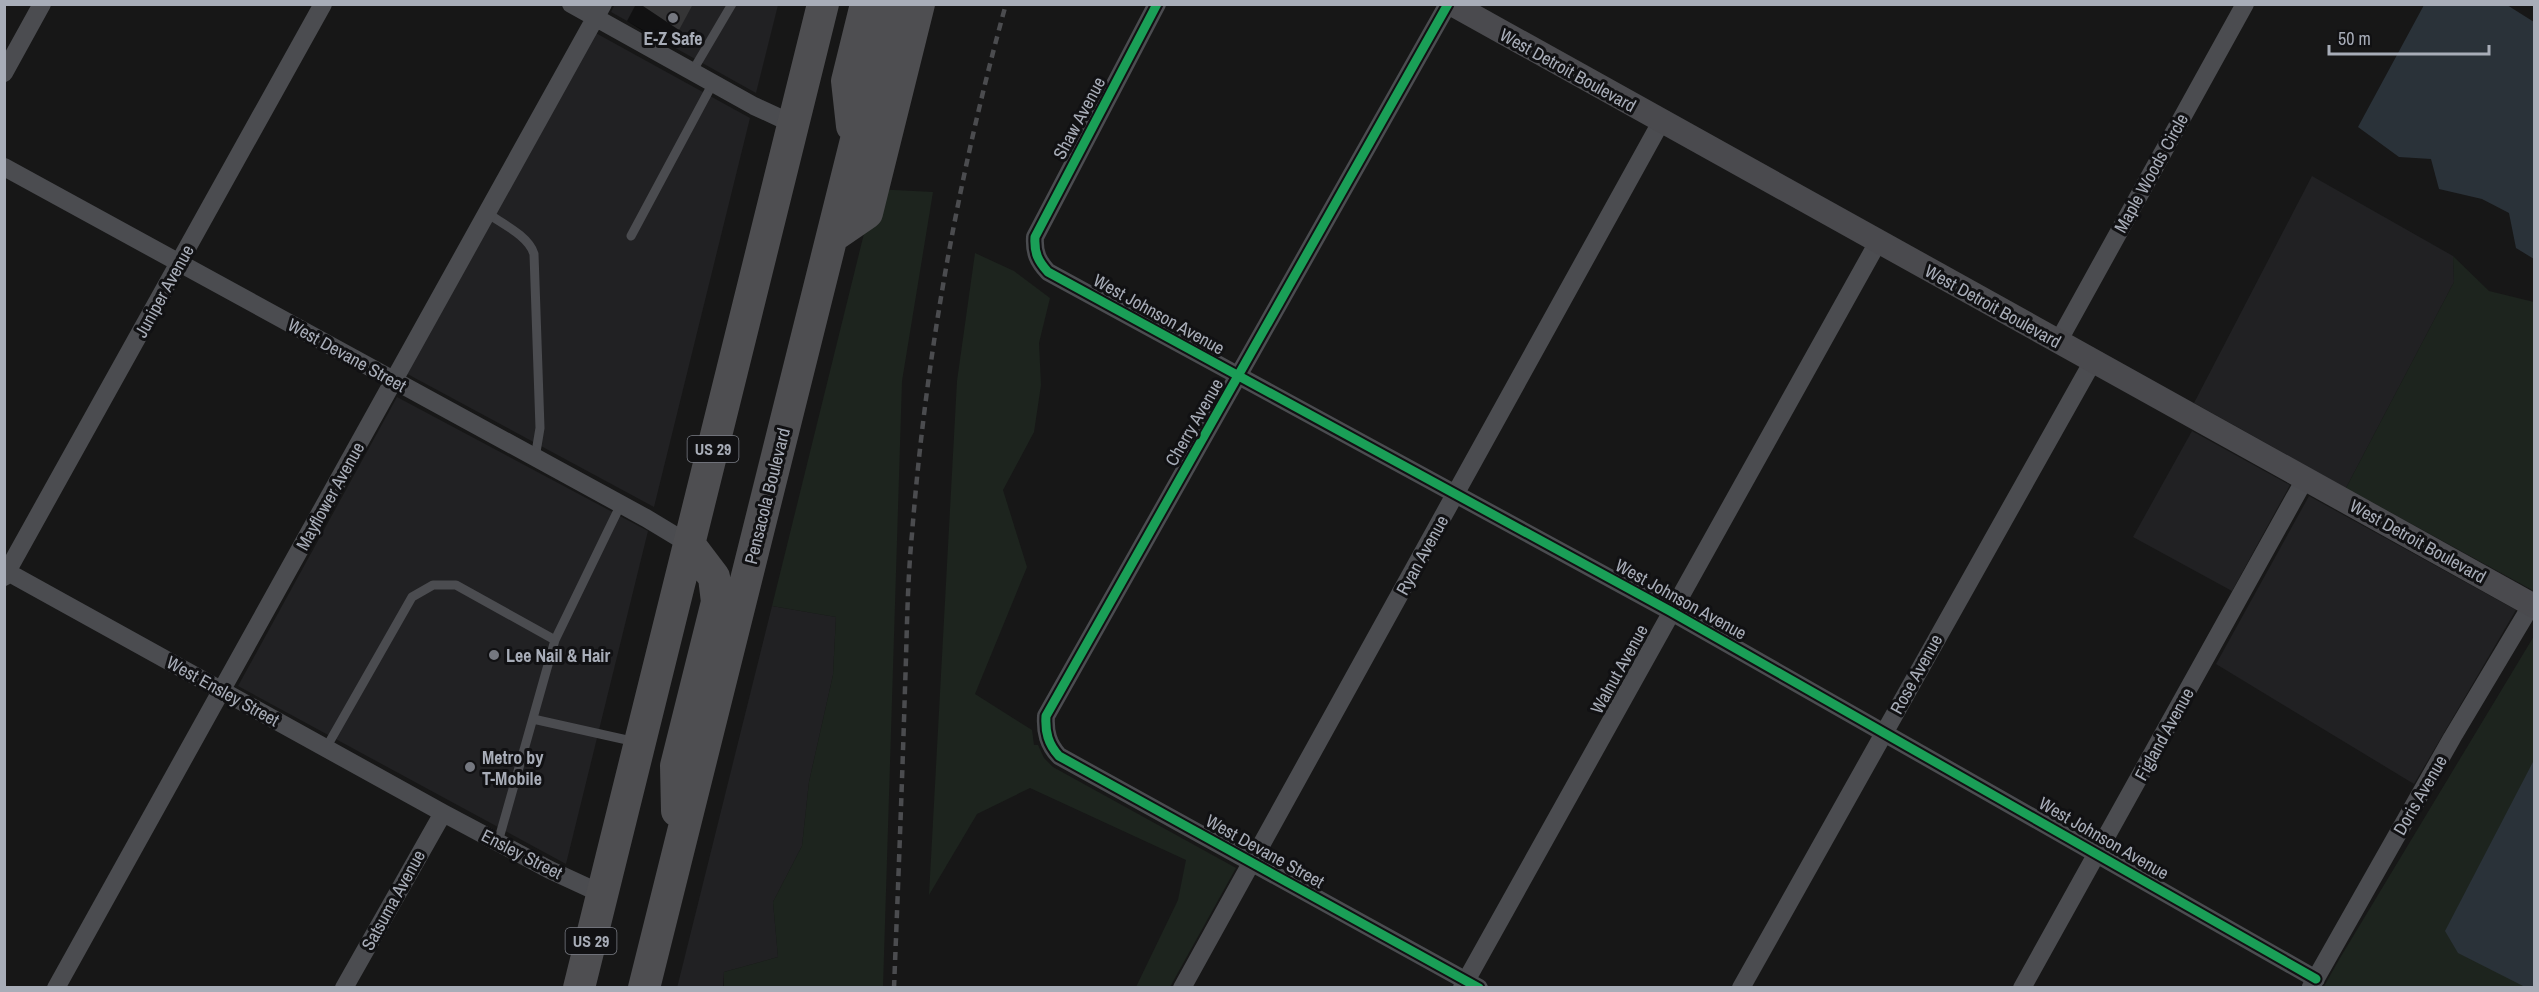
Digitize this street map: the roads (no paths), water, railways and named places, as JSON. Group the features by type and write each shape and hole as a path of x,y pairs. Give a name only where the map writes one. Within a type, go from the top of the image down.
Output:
{"highway":[{"name":"US 29","path":"579,987 823,4"},
{"path":"854,148 847,81 866,4"},
{"name":"Pensacola Boulevard","path":"644,987 890,4"},
{"path":"832,237 867,213 919,4"},
{"path":"678,851 676,766 717,602 714,578 689,544"},
{"path":"590,987 591,939"}],"street":[{"path":"4,73 42,4"},
{"name":"Juniper Avenue","path":"6,573 323,4"},
{"path":"571,4 599,11 692,72 793,124"},
{"name":"Shaw Avenue","path":"1034,248 1035,237 1157,4"},
{"name":"West Detroit Boulevard","path":"1450,4 2534,605"},
{"name":"Cherry Avenue","path":"1046,732 1046,716 1450,4"},
{"name":"Maple Woods Circle","path":"2058,342 2245,4"},
{"name":"Mayflower Avenue","path":"56,987 599,11"},
{"name":"Ryan Avenue","path":"1182,987 1661,122"},
{"name":"West Devane Street","path":"4,167 621,504 689,544"},
{"name":"Walnut Avenue","path":"1469,985 1670,611 1878,242"},
{"name":"West Johnson Avenue","path":"1034,248 1039,262 1048,272 1670,611 1884,731 2097,853 2314,983"},
{"name":"Rose Avenue","path":"1741,987 2092,361"},
{"name":"Figland Avenue","path":"2022,987 2305,479"},
{"name":"West Ensley Street","path":"6,573 442,813"},
{"name":"Doris Avenue","path":"2314,983 2452,738 2534,605"},
{"name":"West Devane Street","path":"1046,732 1053,749 1059,756 1469,985"},
{"name":"Ensley Street","path":"442,813 603,894"},
{"name":"Satsuma Avenue","path":"344,987 442,813"}],"lane":[{"path":"692,72 732,4"},
{"path":"631,236 713,83"},
{"path":"487,213 510,228 532,248 534,254 540,428 535,458"},
{"path":"498,842 555,640 621,504"},
{"path":"326,748 412,597 433,585 456,585 555,640"},
{"path":"533,719 640,743"}],"railway":[{"path":"894,988 908,592 918,467 946,267 973,135 1006,4"}],"place":[{"name":"E-Z Safe","path":"673,18"},
{"name":"Lee Nail & Hair","path":"494,655"},
{"name":"Metro by T-Mobile","path":"470,767"}]}
